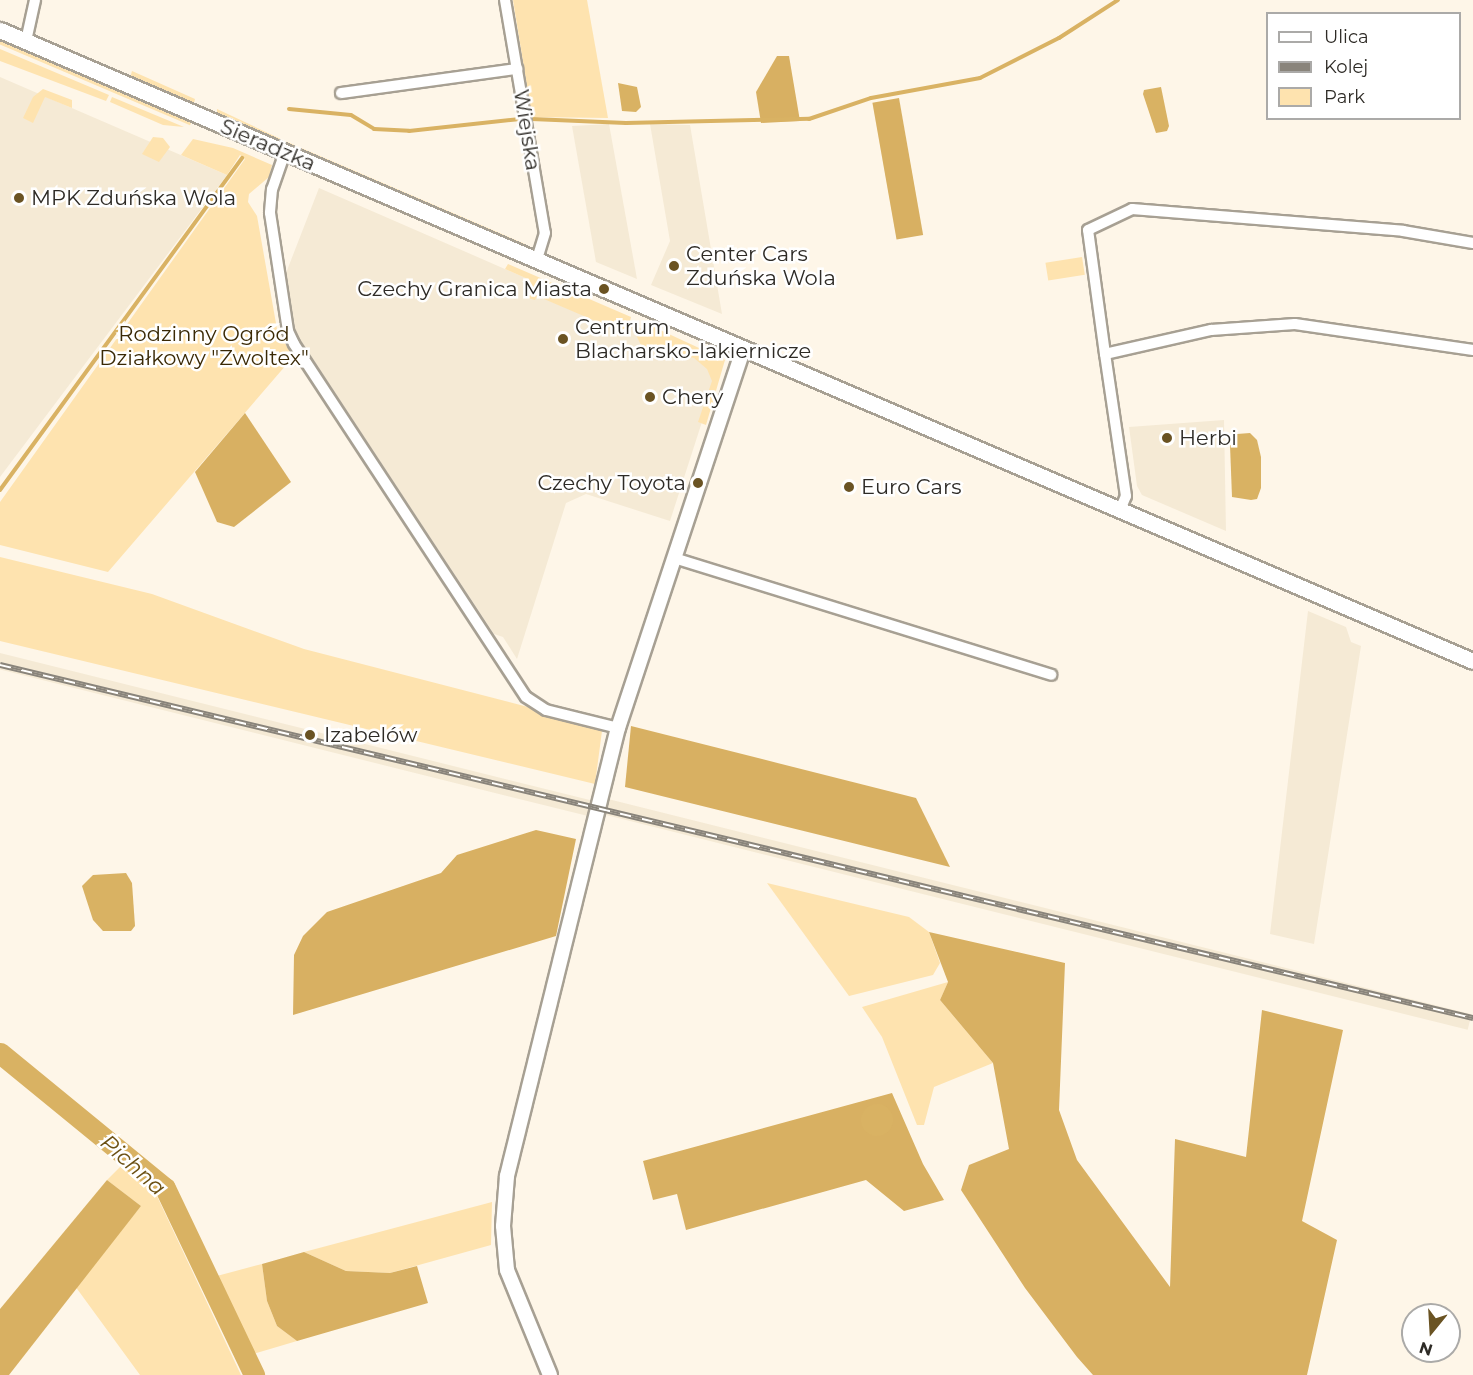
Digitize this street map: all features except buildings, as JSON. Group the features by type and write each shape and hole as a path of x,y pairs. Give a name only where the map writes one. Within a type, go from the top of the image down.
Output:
{"main road":[{"name":"Sieradzka","path":"0,30 1473,661"}],"street":[{"path":"26,41 35,0"},
{"name":"Wiejska","path":"505,0 545,233 537,260"},
{"path":"342,93 517,69"},
{"path":"285,152 273,189 270,213 288,331 294,344 526,697 546,710 618,728"},
{"path":"1120,510 1126,496 1088,230 1132,209 1403,231 1473,243"},
{"path":"1105,354 1211,330 1295,324 1473,350"},
{"path":"550,1375 507,1270 504,1204 507,1176 618,728 743,349"},
{"path":"674,558 1051,675"}],"shaded area":[{"path":"777,56 789,56 800,121 761,123 756,92"},
{"path":"0,77 227,175 0,477"},
{"path":"618,83 637,87 641,107 636,112 622,111"},
{"path":"1161,87 1169,126 1167,131 1156,133 1143,94 1144,90"},
{"path":"899,98 923,235 897,240 872,103"},
{"path":"609,124 637,279 596,262 572,126"},
{"path":"650,124 690,125 722,314 651,285 670,241"},
{"path":"319,188 721,363 670,521 586,494 566,503 517,659 503,637 494,634 295,332 286,273"},
{"path":"245,413 291,482 234,527 217,522 195,472"},
{"path":"1224,420 1226,531 1142,495 1137,486 1129,427"},
{"path":"1250,433 1257,440 1261,457 1261,488 1257,499 1251,500 1232,497 1230,445 1237,434"},
{"path":"1308,611 1346,627 1351,642 1361,646 1314,944 1270,934"},
{"path":"0,653 593,801 589,816 0,669"},
{"path":"631,726 916,798 950,867 625,787"},
{"path":"608,799 1472,1014 1468,1030 604,815"},
{"path":"536,830 576,839 556,936 293,1015 294,955 303,936 327,912 441,873 457,855"},
{"path":"126,873 132,883 135,926 131,931 103,931 93,920 82,886 93,875"},
{"path":"929,932 1065,963 1059,1110 1077,1160 1170,1287 1175,1139 1246,1157 1262,1010 1343,1030 1302,1221 1337,1240 1307,1375 1093,1375 1077,1357 1025,1288 961,1190 969,1165 1009,1149 993,1063 940,1000 948,982"},
{"path":"892,1093 923,1164 944,1200 904,1211 866,1180 686,1230 677,1194 653,1200 643,1161"},
{"path":"877,1104 888,1109 893,1120 888,1131 877,1136 866,1131 861,1120 866,1109"},
{"path":"107,1180 141,1206 9,1375 0,1375 0,1309"},
{"path":"304,1252 346,1271 390,1273 417,1266 428,1303 297,1341 277,1326 267,1301 262,1264"}],"green space":[{"path":"513,0 587,0 608,118 532,117"},
{"path":"0,38 192,120 190,125 0,45"},
{"path":"0,49 109,95 106,101 0,61"},
{"path":"132,71 195,99 194,103 130,78"},
{"path":"43,89 72,100 72,108 45,97 33,123 23,118 33,97"},
{"path":"112,97 184,127 163,125 110,102"},
{"path":"217,109 285,141 525,244 515,243 217,115"},
{"path":"153,137 163,138 170,147 159,162 142,154"},
{"name":"Rodzinny Ogród Działkowy \"Zwoltex\"","path":"193,139 233,148 272,165 269,177 249,194 248,202 257,216 277,329 293,357 108,572 0,545 0,502 245,159 240,155 227,175 181,155"},
{"path":"1082,257 1085,275 1048,281 1045,263"},
{"path":"508,264 631,317 628,329 621,332 537,296 535,300 524,297 530,280 505,269"},
{"path":"645,323 725,360 706,425 698,422 712,381 707,369 694,358 642,347 637,337"},
{"path":"0,557 152,594 304,649 528,707 602,731 595,784 0,641"},
{"path":"767,883 909,917 929,932 940,963 933,975 849,996"},
{"path":"948,982 940,1000 993,1063 934,1087 924,1125 917,1125 882,1037 862,1007"},
{"path":"122,1165 155,1192 241,1375 140,1375 75,1286 141,1206 107,1180"},
{"path":"492,1202 491,1245 390,1273 346,1271 304,1252"},
{"path":"262,1264 267,1301 277,1326 297,1341 253,1354 213,1277"}],"waterway":[{"path":"532,119 626,123 809,119 871,98 980,78 1059,38 1118,0"},
{"path":"289,109 351,115 374,129 409,131 520,119"},
{"path":"0,490 242,158"},
{"name":"Pichna","path":"0,1053 165,1188 254,1375"}],"railway":[{"path":"0,665 1473,1018"}],"place":[{"name":"MPK Zduńska Wola","path":"19,198"},
{"name":"Center Cars Zduńska Wola","path":"674,266"},
{"name":"Czechy Granica Miasta","path":"604,289"},
{"name":"Centrum Blacharsko-lakiernicze","path":"563,339"},
{"name":"Chery","path":"650,397"},
{"name":"Herbi","path":"1167,438"},
{"name":"Czechy Toyota","path":"698,483"},
{"name":"Euro Cars","path":"849,487"},
{"name":"Izabelów","path":"310,735"}]}
